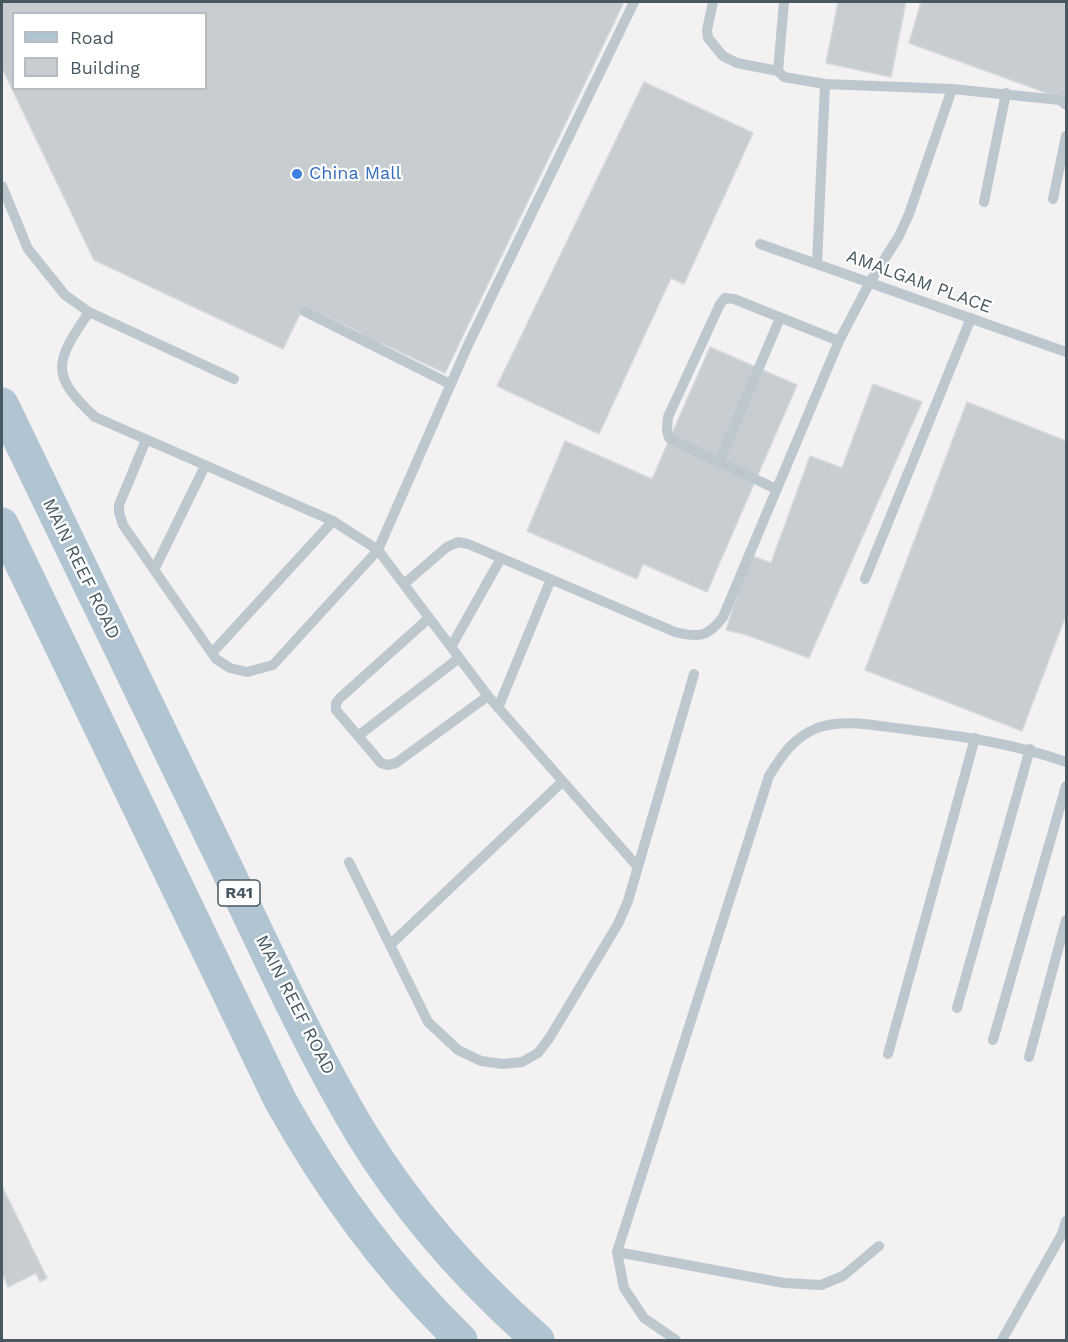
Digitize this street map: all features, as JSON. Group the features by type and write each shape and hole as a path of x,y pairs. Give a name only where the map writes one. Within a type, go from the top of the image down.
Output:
{"main road":[{"name":"MAIN REEF ROAD","path":"2,404 290,1000 362,1134 414,1208 459,1262 504,1310 538,1341"},
{"path":"2,524 280,1100 339,1194 396,1272 461,1341"}],"lane":[{"path":"146,440 119,505 123,525 216,659 230,668 247,672 273,665 378,550 450,384 634,2"},
{"path":"713,2 707,30 708,38 713,46 723,56 737,63 778,71 784,77 825,84 1006,93 1060,100 1066,105"},
{"path":"778,71 784,2"},
{"path":"817,264 825,84"},
{"path":"404,584 447,547 458,542 468,544 675,632 692,637 708,633 723,617 839,341 870,282 899,236 909,214 952,89"},
{"path":"984,202 1006,93"},
{"path":"1053,199 1066,136"},
{"path":"2,186 28,249 65,295 89,312 234,379"},
{"name":"AMALGAM PLACE","path":"760,244 1066,352"},
{"path":"776,489 669,438 668,417 720,304 725,298 734,299 839,341"},
{"path":"304,310 450,384"},
{"path":"89,312 71,338 63,355 62,369 73,397 95,417 333,521 378,550 488,696 637,866"},
{"path":"719,462 780,318"},
{"path":"865,579 971,318"},
{"path":"154,570 205,466"},
{"path":"212,653 333,521"},
{"path":"451,647 501,558"},
{"path":"498,708 551,579"},
{"path":"429,618 336,703 336,710 381,763 387,765 396,763 488,696"},
{"path":"358,736 459,658"},
{"path":"349,862 428,1022 458,1050 481,1061 503,1064 522,1062 538,1053 550,1037 612,933 628,901 694,675"},
{"path":"676,1341 644,1318 624,1288 617,1252 769,776 784,751 794,740 818,728 838,724 860,724 975,738 1030,749 1066,762"},
{"path":"888,1054 975,738"},
{"path":"957,1008 1030,749"},
{"path":"390,945 562,782"},
{"path":"993,1040 1066,786"},
{"path":"1029,1057 1066,920"},
{"path":"1002,1341 1064,1235 1066,1221"},
{"path":"617,1252 784,1283 821,1285 843,1276 879,1246"}],"building":[{"name":"China Mall","path":"2,2 624,2 445,373 381,343 380,346 359,335 359,332 304,306 283,349 94,260 13,90 207,90 207,12 12,12 12,89 2,68"},
{"path":"838,2 906,2 891,77 826,63"},
{"path":"921,2 1066,2 1066,100 909,43"},
{"path":"644,82 753,133 684,284 671,278 599,434 497,386"},
{"path":"710,347 797,385 707,592 643,564 637,579 527,531 565,441 652,479"},
{"path":"873,384 922,402 809,658 747,635 726,630 750,555 771,563 810,456 842,468"},
{"path":"967,402 1066,441 1066,615 1022,731 865,670"},
{"path":"2,1186 47,1278 40,1282 36,1273 8,1287 2,1273"}],"place":[{"name":"China Mall","path":"297,174"}]}
